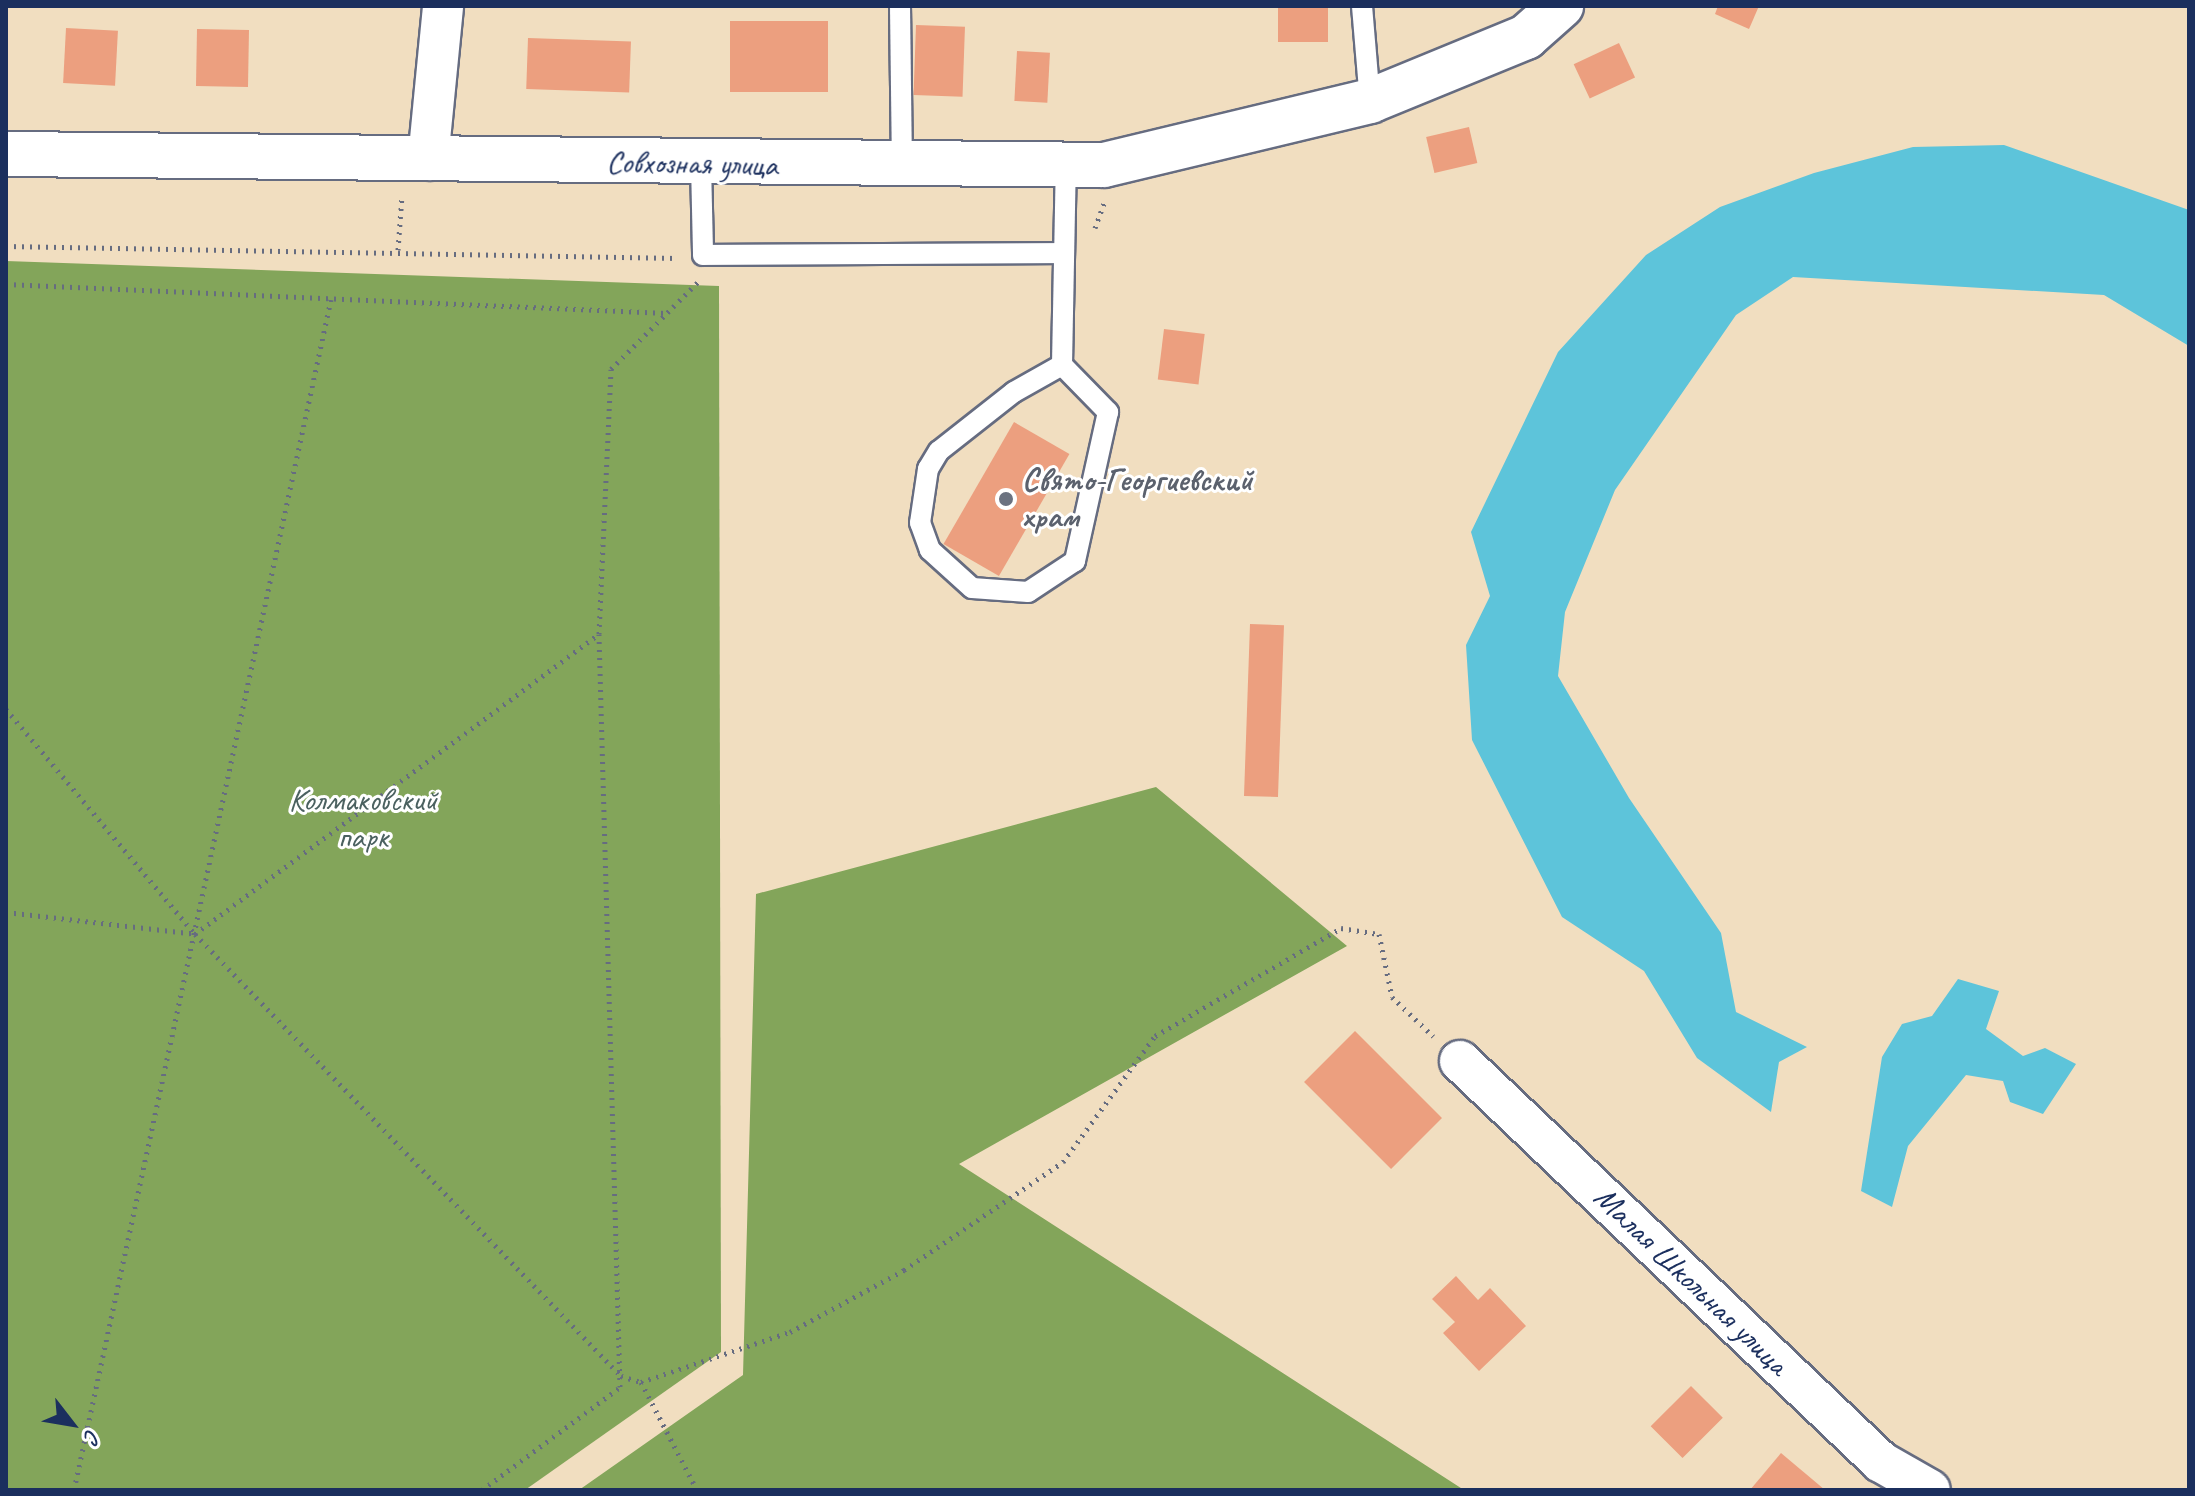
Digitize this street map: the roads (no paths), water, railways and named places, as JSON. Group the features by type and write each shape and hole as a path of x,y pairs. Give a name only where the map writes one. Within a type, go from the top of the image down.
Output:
{"street":[{"path":"428,160 443,6"},
{"name":"Совхозная улица","path":"6,154 902,167 1104,165 1370,101 1526,37 1561,6"},
{"name":"Малая Школьная улица","path":"1460,1061 1881,1462 1930,1490"}],"lane":[{"path":"900,6 902,167"},
{"path":"1362,6 1370,101"},
{"path":"701,164 703,255 1063,253"},
{"path":"1062,365 1014,392 939,451 928,469 920,523 930,550 972,588 1028,592 1075,561 1108,412 1062,365 1066,165"}],"water":[{"path":"2004,145 2189,210 2189,346 2104,295 1793,277 1736,315 1615,490 1565,612 1558,676 1629,798 1721,933 1736,1012 1807,1047 1779,1062 1771,1112 1697,1058 1644,971 1562,917 1472,740 1466,645 1490,596 1471,532 1558,352 1646,255 1720,207 1814,173 1913,147"},
{"path":"1958,979 1999,991 1986,1029 2023,1056 2045,1048 2076,1064 2043,1114 2010,1102 2003,1081 1966,1075 1908,1146 1892,1207 1861,1191 1882,1057 1902,1024 1932,1016"}],"place":[{"name":"Свято-Георгиевский храм","path":"1006,499"}],"park label":[{"name":"Колмаковский парк","path":"363,820"}]}
